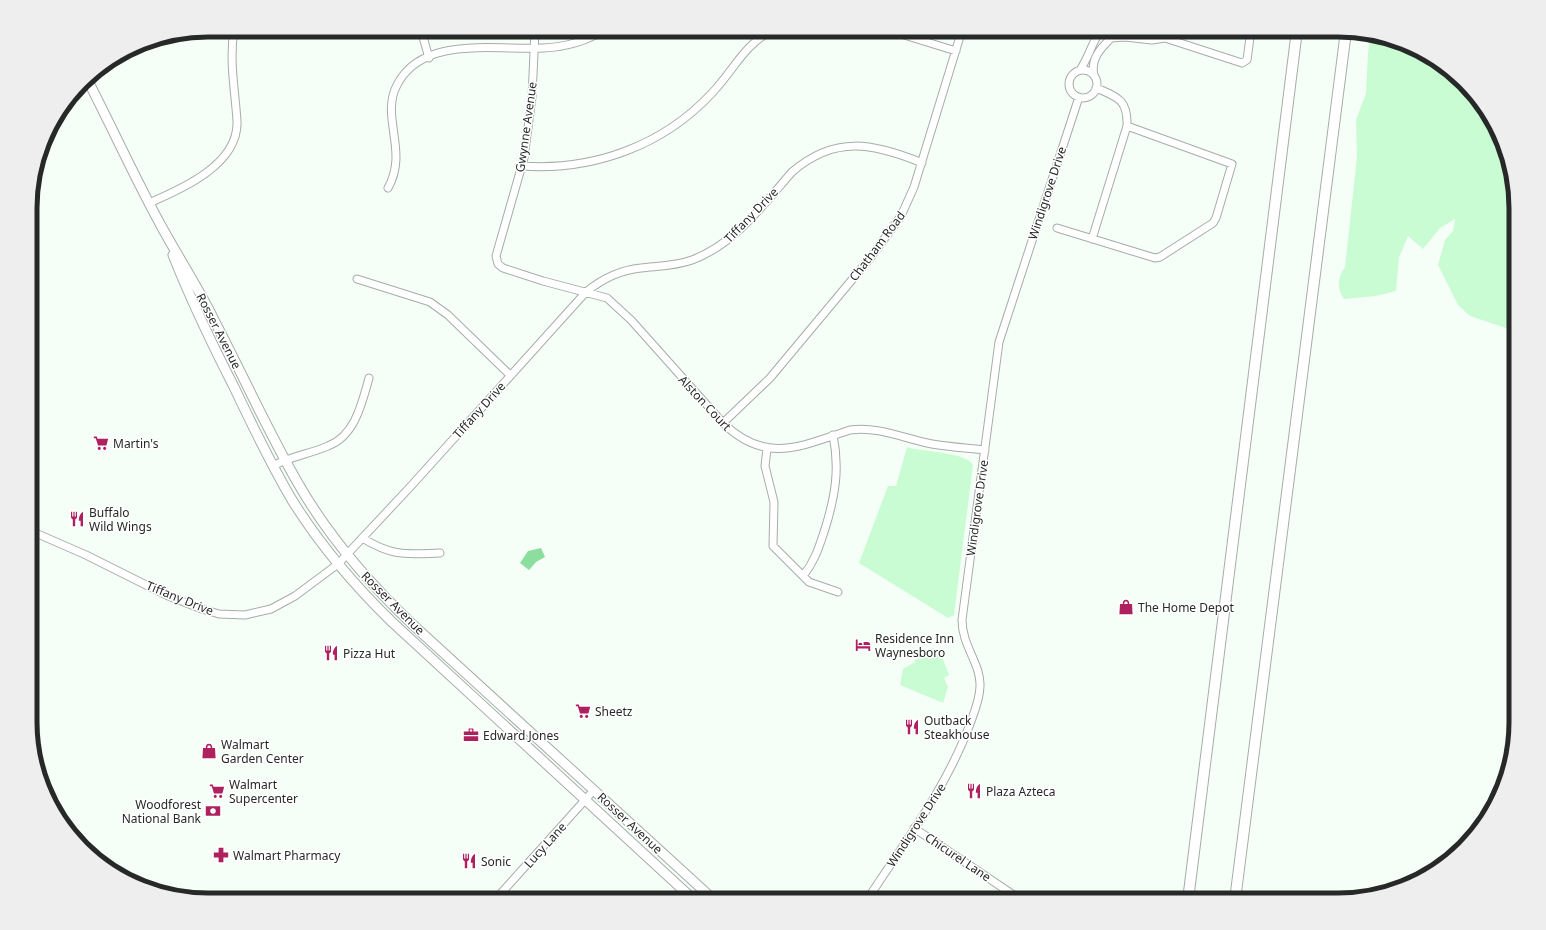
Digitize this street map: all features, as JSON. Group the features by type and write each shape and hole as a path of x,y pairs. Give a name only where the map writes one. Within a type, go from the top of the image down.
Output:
{"highway":[{"path":"1189,893 1296,37"},
{"path":"1238,893 1345,37"},
{"path":"1184,893 1197,832"}],"main road":[{"name":"Rosser Avenue","path":"90,84 164,232 214,319 285,460 321,519 347,554 388,601 412,624 706,893"},
{"name":"Rosser Avenue","path":"164,232 196,312 273,466 306,522 338,564 365,596 392,622 686,893"}],"street":[{"path":"149,203 174,193 204,174 228,152 232,144 237,122 231,60 233,37"},
{"path":"422,37 429,58"},
{"name":"Gwynne Avenue","path":"506,222 522,166 532,97 535,37"},
{"path":"388,188 394,176 397,162 392,114 393,94 399,81 408,70 442,52 470,47 534,48 563,46 579,43 591,37"},
{"path":"522,166 581,164 619,154 650,140 680,122 700,105 750,46 762,37"},
{"path":"911,37 956,51"},
{"name":"Chatham Road","path":"723,423 770,378 894,227 907,205 922,163 960,37"},
{"path":"1096,37 1080,70 1073,75 1070,83 1072,91 1079,97 1089,96 1096,88 1097,84 1093,69 1095,59 1102,47 1114,37 1132,37 1152,40 1165,38 1242,63 1247,60 1251,37"},
{"path":"1080,70 1088,71 1094,75"},
{"path":"1092,239 1127,126 1126,108 1123,102 1111,94 1096,88"},
{"name":"Windigrove Drive","path":"872,893 914,828 951,767 967,731 980,692 978,673 965,643 962,628 984,450 1003,329 1079,97"},
{"path":"1057,228 1155,258 1160,257 1213,222 1218,212 1232,164 1127,126"},
{"name":"Tiffany Drive","path":"37,533 86,555 166,595 219,614 245,615 271,609 295,596 338,564 586,292 598,283 617,274 641,268 680,264 716,249 730,239 792,172 802,163 824,151 846,145 867,146 905,156 922,163"},
{"name":"Alston Court","path":"506,222 496,256 498,264 503,268 543,281 607,298 620,309 723,423 747,442 767,449 793,448 850,430 869,430 932,444 984,450"},
{"path":"357,279 430,302 453,320 510,375"},
{"path":"273,466 285,460 328,447 342,438 348,431 359,409 369,378"},
{"path":"803,576 816,558 835,497 838,471 833,435"},
{"path":"767,449 765,466 774,502 773,546 803,576 814,584 838,592"},
{"path":"362,538 381,549 399,554 440,553"},
{"name":"Lucy Lane","path":"500,893 594,790"},
{"name":"Chicurel Lane","path":"914,828 1011,893"}],"shaded area":[{"path":"1371,40 1403,50 1433,66 1451,79 1467,95 1491,132 1500,153 1508,186 1509,328 1470,316 1458,305 1438,265 1445,240 1453,231 1455,219 1440,228 1423,249 1408,236 1399,258 1396,291 1376,296 1344,299 1339,287 1339,279 1345,267 1357,157 1356,120 1366,93 1368,52"},
{"path":"907,447 962,457 973,465 954,615 948,618 859,563 888,486 896,486"},
{"path":"541,548 545,557 536,562 529,570 520,563 528,551"},
{"path":"935,654 941,654 949,675 944,678 948,687 943,703 900,685 903,669 915,662 915,660"}],"place":[{"name":"Martin's","path":"101,443"},
{"name":"Buffalo Wild Wings","path":"77,519"},
{"name":"The Home Depot","path":"1126,607"},
{"name":"Residence Inn Waynesboro","path":"863,645"},
{"name":"Pizza Hut","path":"331,653"},
{"name":"Sheetz","path":"583,711"},
{"name":"Outback Steakhouse","path":"912,727"},
{"name":"Edward Jones","path":"471,735"},
{"name":"Walmart Garden Center","path":"209,751"},
{"name":"Walmart Supercenter","path":"217,791"},
{"name":"Plaza Azteca","path":"974,791"},
{"name":"Woodforest National Bank","path":"213,811"},
{"name":"Walmart Pharmacy","path":"221,855"},
{"name":"Sonic","path":"469,861"}]}
